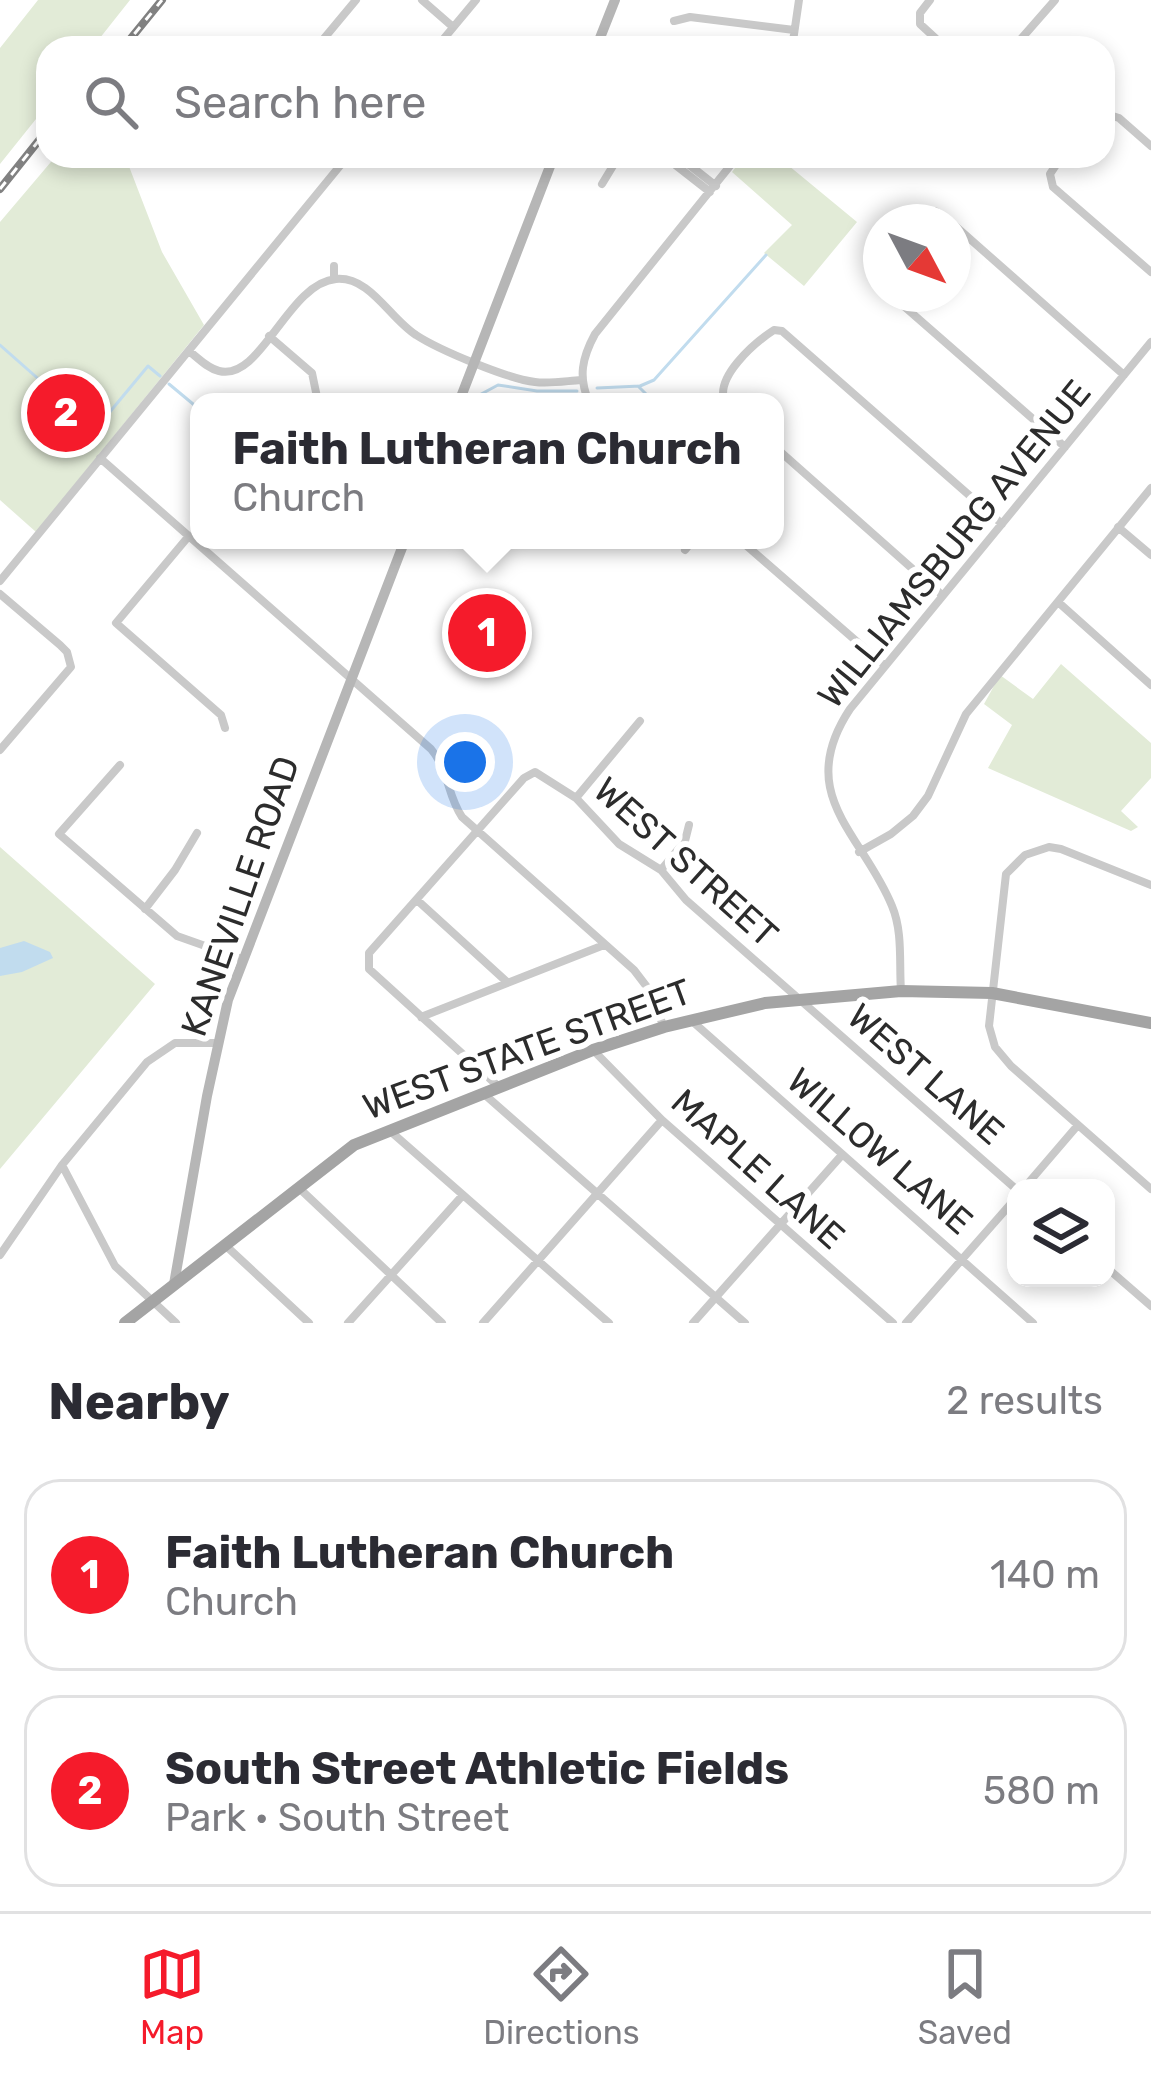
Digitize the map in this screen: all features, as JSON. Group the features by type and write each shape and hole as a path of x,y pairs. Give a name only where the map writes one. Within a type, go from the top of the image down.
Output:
{"main road":[{"path":"601,36 615,0"},
{"path":"463,393 549,168"},
{"name":"KANEVILLE ROAD","path":"174,1284 218,1042 242,958 402,549"},
{"name":"WEST STATE STREET","path":"125,1323 354,1145 593,1050 691,1019 765,1003 901,991 992,993 1151,1023"}],"street":[{"path":"326,36 356,0"},
{"path":"422,0 453,27"},
{"path":"446,36 476,0"},
{"path":"793,36 799,0"},
{"path":"930,0 919,18 932,36"},
{"path":"1024,36 1055,0"},
{"path":"674,21 690,17 794,30"},
{"path":"1115,117 1151,146"},
{"path":"0,580 338,168"},
{"path":"602,184 612,168"},
{"path":"682,168 713,189"},
{"path":"691,168 713,189"},
{"path":"586,393 581,380 595,334 729,168"},
{"path":"1054,168 1050,174 1053,187 1151,272"},
{"path":"971,240 1124,375"},
{"path":"334,266 334,279"},
{"path":"189,351 214,370 233,371 246,364 308,291 334,279 363,286 414,334 475,362 533,382 581,380"},
{"path":"911,312 1065,447"},
{"path":"721,393 722,383 761,339 774,330 788,335 1002,524"},
{"path":"269,336 308,368 320,393"},
{"name":"WILLIAMSBURG AVENUE","path":"901,991 894,910 835,804 831,749 841,723 1151,342"},
{"path":"784,455 942,596"},
{"path":"100,458 188,537 117,624 221,715 225,728"},
{"path":"859,852 913,816 928,796 966,713 1151,488"},
{"path":"1118,527 1151,555"},
{"path":"202,549 436,754 457,810 642,978 664,1027"},
{"path":"750,549 885,666"},
{"path":"0,594 67,652 71,667 0,751"},
{"path":"1057,602 1151,685"},
{"path":"575,798 640,721"},
{"path":"120,765 59,834 177,936 242,958"},
{"name":"WEST STREET","path":"477,833 531,772 542,774 575,798 619,844 661,870 686,900 800,1000"},
{"path":"661,870 685,842 689,825"},
{"path":"145,909 197,833"},
{"path":"477,833 366,962 369,970 499,1087"},
{"path":"1151,885 1061,849 1024,854 1013,863 1003,887 989,1026 995,1047 1151,1189"},
{"path":"417,900 507,982"},
{"path":"421,1017 604,945"},
{"name":"WEST LANE","path":"800,1000 1007,1181"},
{"name":"WILLOW LANE","path":"691,1019 1034,1323"},
{"path":"0,1255 62,1165 158,1052 189,1040 218,1042"},
{"name":"MAPLE LANE","path":"593,1050 662,1120 893,1323"},
{"path":"483,1093 746,1323"},
{"path":"483,1323 662,1120"},
{"path":"1030,1179 1078,1125"},
{"path":"388,1129 609,1323"},
{"path":"693,1323 842,1156"},
{"path":"62,1165 115,1266 176,1323"},
{"path":"298,1187 442,1323"},
{"path":"348,1323 463,1195"},
{"path":"906,1323 1007,1206"},
{"path":"224,1244 309,1323"},
{"path":"1115,1275 1151,1306"}],"green space":[{"path":"38,0 130,0 102,36 36,36 36,119 0,164 0,48"},
{"path":"46,168 130,168 162,252 204,325 36,532 0,500 0,222"},
{"path":"735,168 792,168 857,222 804,286 764,253 792,225 732,172"},
{"path":"1061,664 1151,743 1151,778 1121,811 1138,827 1131,831 988,768 1012,725 984,704 1000,675 1033,699"},
{"path":"0,847 155,984 0,1169"}],"water":[{"path":"24,941 50,952 53,958 0,976 0,948"}],"waterway":[{"path":"597,388 640,386 654,380 766,255"},
{"path":"0,345 95,424 148,366 160,376"},
{"path":"169,384 190,402"},
{"path":"483,393 498,385 577,391"},
{"path":"638,386 645,393"}],"railway":[{"path":"133,36 162,0"},
{"path":"0,189 36,144"}],"place":[{"name":"South Street Athletic Fields","path":"66,413"},
{"name":"Faith Lutheran Church","path":"487,633"}]}
